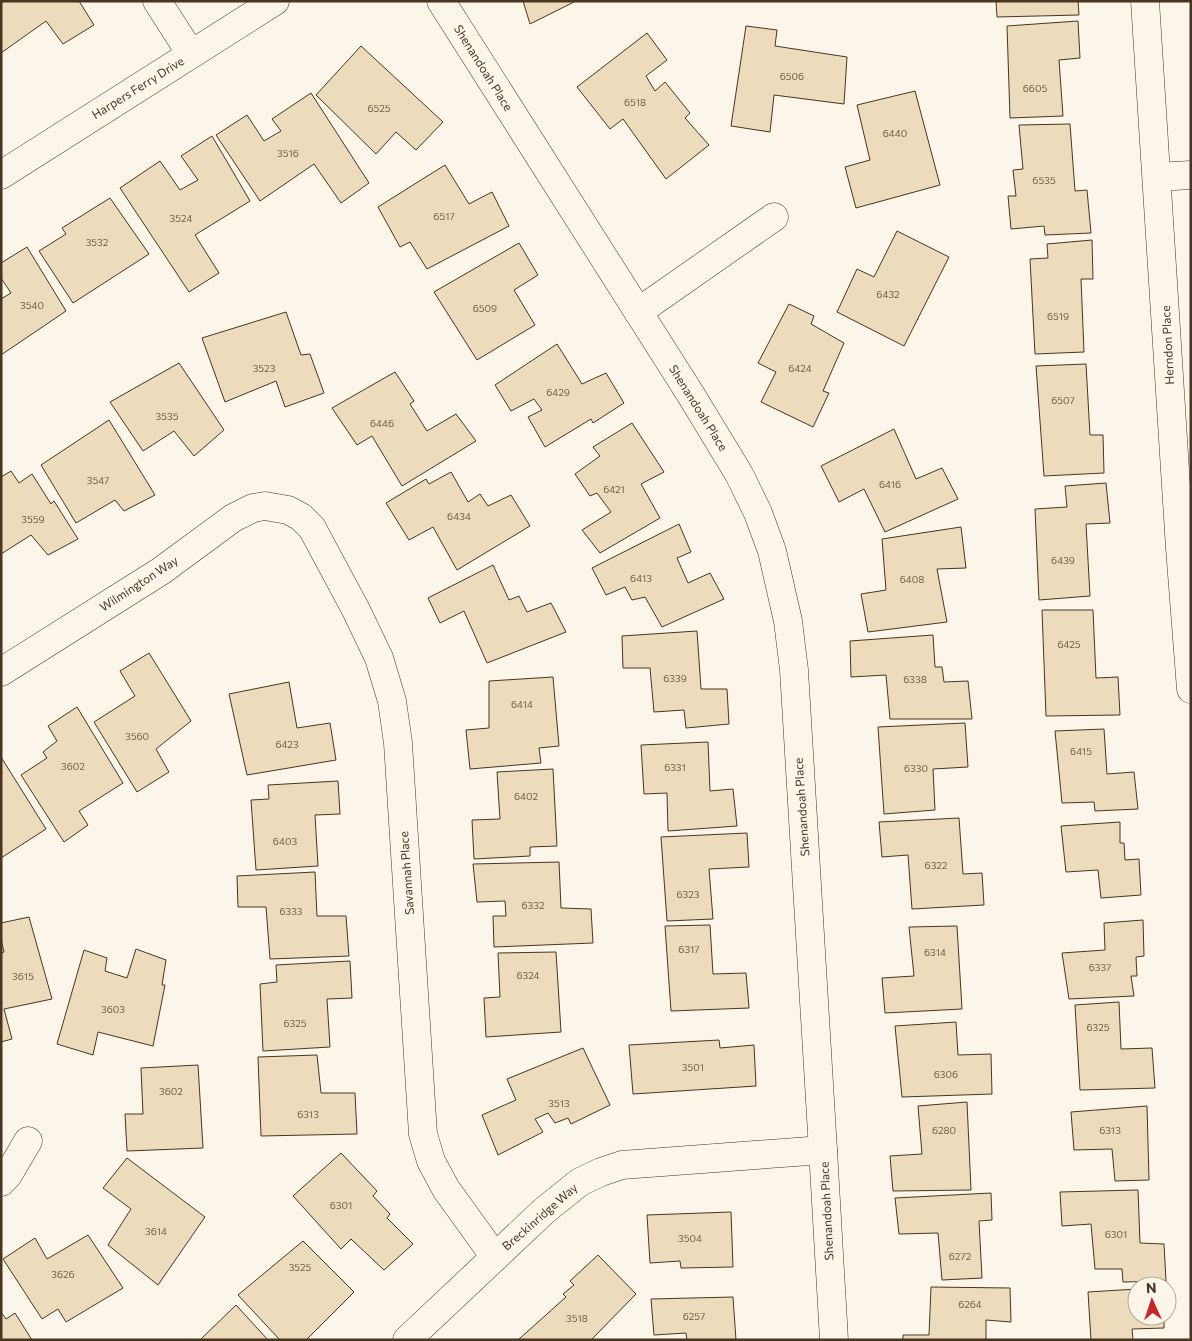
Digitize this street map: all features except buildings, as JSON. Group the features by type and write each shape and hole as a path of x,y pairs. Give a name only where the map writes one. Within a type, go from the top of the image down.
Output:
{"street":[{"path":"157,1 191,54"},
{"name":"Harpers Ferry Drive","path":"1,175 275,1"},
{"name":"Shenandoah Place","path":"441,1 739,474 758,513 772,551 788,621 794,670 834,1340"},
{"name":"Herndon Place","path":"1145,1 1185,548 1191,689"},
{"path":"1157,177 1191,174"},
{"path":"638,312 774,217"},
{"name":"Wilmington Way","path":"1,672 161,571 233,518 253,508 265,506 278,507"},
{"name":"Savannah Place","path":"278,507 301,517 312,528 356,610 379,658 392,701 398,743 423,1134 431,1161 446,1189 495,1257"},
{"path":"1,1182 28,1141"},
{"name":"Breckinridge Way","path":"407,1340 545,1210 580,1182 601,1172 622,1165 823,1150"}]}
